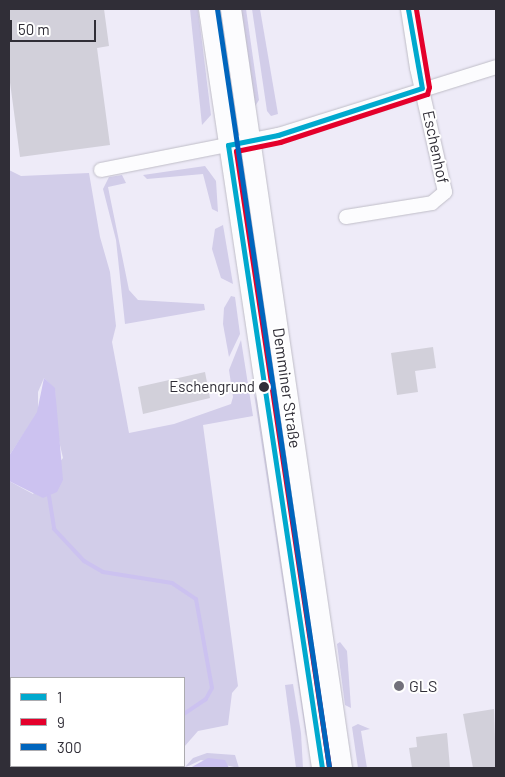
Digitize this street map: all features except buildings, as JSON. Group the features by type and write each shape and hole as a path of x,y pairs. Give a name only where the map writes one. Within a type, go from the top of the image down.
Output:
{"main road":[{"name":"Demminer Straße","path":"208,9 322,768"},
{"name":"Demminer Straße","path":"231,9 342,768"}],"street":[{"name":"Eschenhof","path":"346,218 432,203 443,196 446,185 422,88 408,9"},
{"path":"101,170 250,141 496,67"}],"shaded area":[{"path":"190,9 198,9 211,115 202,125"},
{"path":"238,9 246,9 259,100 254,108"},
{"path":"252,9 260,9 278,114 271,116 267,111"},
{"path":"205,166 216,181 218,212 212,209 203,174 147,179 143,175"},
{"path":"9,170 21,176 89,173 100,237 110,272 116,326 112,342 129,433 174,424 231,404 233,397 229,370 241,340 253,416 203,425 238,686 232,693 228,725 198,731 185,746 185,677 10,677 10,767 94,768 9,768 9,481 33,494 63,458 56,428 55,389 44,378 38,392 38,412 9,456"},
{"path":"122,175 126,183 108,187 129,290 138,300 204,304 205,310 125,324 116,240 103,189 109,177"},
{"path":"223,225 233,284 221,278 212,249 215,229"},
{"path":"231,296 235,297 240,334 229,357 223,324 224,308"},
{"path":"44,378 55,388 63,480 57,492 43,498 9,481 9,456 37,412"},
{"path":"254,393 261,409 307,725 306,736"},
{"path":"340,642 347,651 351,708 345,705 337,644"},
{"path":"293,684 301,733 303,768 296,768 285,685"},
{"path":"358,724 370,729 361,731 367,768 358,768 352,727"},
{"path":"207,753 235,755 239,768 201,760 184,768 193,758"},
{"path":"208,758 225,760 229,768 190,768"}],"waterway":[{"path":"49,496 54,529 84,561 103,572 172,583 196,599 212,688 206,699 185,713"}],"transit line":[{"name":"300","path":"217,9 329,767"},
{"name":"1","path":"408,9 422,88"},
{"name":"9","path":"329,767 236,151 280,142 427,94 429,87 416,9"},
{"name":"1","path":"322,768 228,145 278,135 422,88"}],"place":[{"name":"Eschengrund","path":"264,387"},
{"name":"GLS","path":"399,686"}]}
